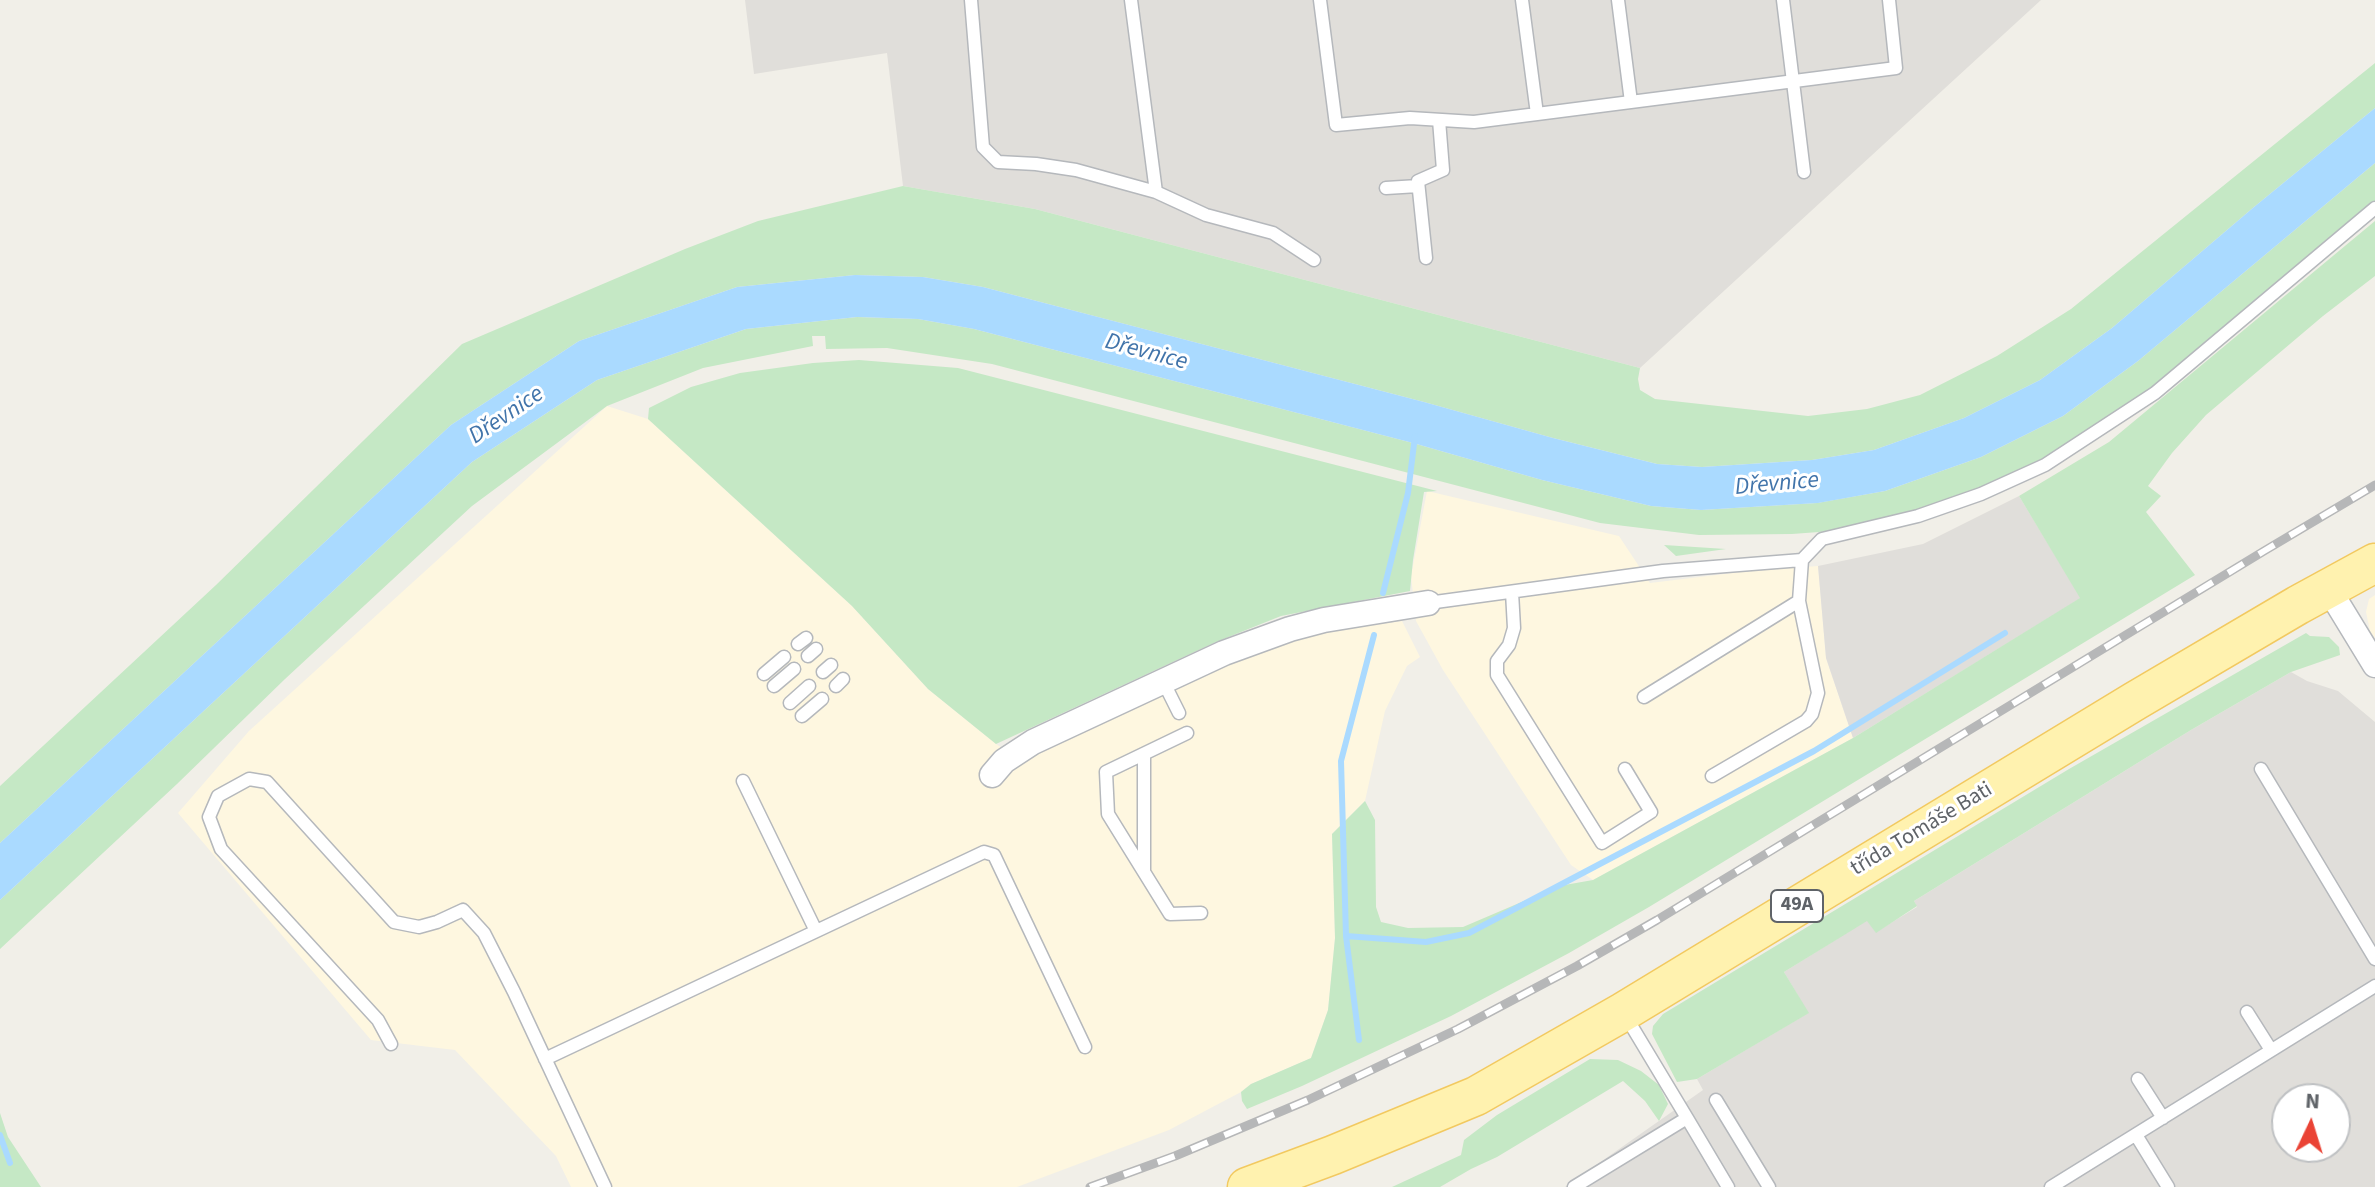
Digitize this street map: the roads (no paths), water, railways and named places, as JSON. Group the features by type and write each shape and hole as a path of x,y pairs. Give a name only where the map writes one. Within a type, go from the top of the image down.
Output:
{"main road":[{"name":"třída Tomáše Bati","path":"1247,1187 1476,1096 1623,1012 2135,701 2375,563"}],"street":[{"path":"2328,588 2375,665"},
{"path":"992,775 1009,757 1033,742 1224,653 1324,620 1428,603"}],"lane":[{"path":"971,0 983,147 998,162 1076,170 1156,192 1206,215 1273,233 1314,260"},
{"path":"1131,0 1156,192"},
{"path":"1320,0 1336,125 1410,118 1474,122 1896,68 1889,0"},
{"path":"1522,0 1537,114"},
{"path":"1618,0 1631,102"},
{"path":"1783,0 1804,172"},
{"path":"1426,258 1418,181 1443,170 1439,120"},
{"path":"1386,188 1418,186"},
{"path":"1712,776 1806,721 1812,714 1818,693 1799,601 1802,560 1822,539 1918,516 1981,494 2045,465 2155,393 2375,208"},
{"path":"1428,603 1663,571 1802,560"},
{"path":"1512,592 1514,628 1509,645 1497,661 1497,675 1602,843 1651,812 1625,769"},
{"path":"1644,697 1799,601"},
{"path":"764,674 784,657"},
{"path":"774,686 794,669"},
{"path":"1163,681 1179,713"},
{"path":"790,703 809,686"},
{"path":"802,716 822,699"},
{"path":"1187,733 1106,772 1108,814 1170,914 1201,913"},
{"path":"1144,754 1144,872"},
{"path":"2261,769 2375,959"},
{"path":"391,1044 378,1020 221,849 209,817 218,796 249,779 267,782 394,922 419,927 463,910 484,933 605,1187"},
{"path":"743,781 816,931"},
{"path":"545,1059 984,852 994,855 1085,1047"},
{"path":"2051,1187 2375,986"},
{"path":"1623,1012 1728,1187"},
{"path":"2247,1012 2271,1050"},
{"path":"2138,1079 2163,1118"},
{"path":"1716,1100 1769,1187"},
{"path":"1574,1187 1687,1118"},
{"path":"2136,1135 2168,1187"}],"water":[{"name":"Dřevnice","path":"2375,108 2375,163 2138,361 2063,416 1981,457 1885,491 1818,503 1701,510 1651,506 1542,480 1413,443 974,329 918,319 857,317 746,329 597,380 472,462 0,900 0,843 451,425 579,341 737,287 855,275 923,277 983,287 1657,464 1702,467 1812,460 1874,450 1964,418 2040,380 2112,328"}],"waterway":[{"path":"1383,593 1408,493 1415,436"},
{"path":"1346,936 1426,942 1469,933 1814,751 2005,633"},
{"path":"1359,1040 1346,936 1341,761 1374,635"},
{"path":"0,1135 10,1163"}],"railway":[{"path":"1090,1187 1175,1156 1308,1100 1458,1029 1577,966 2375,485"}]}
